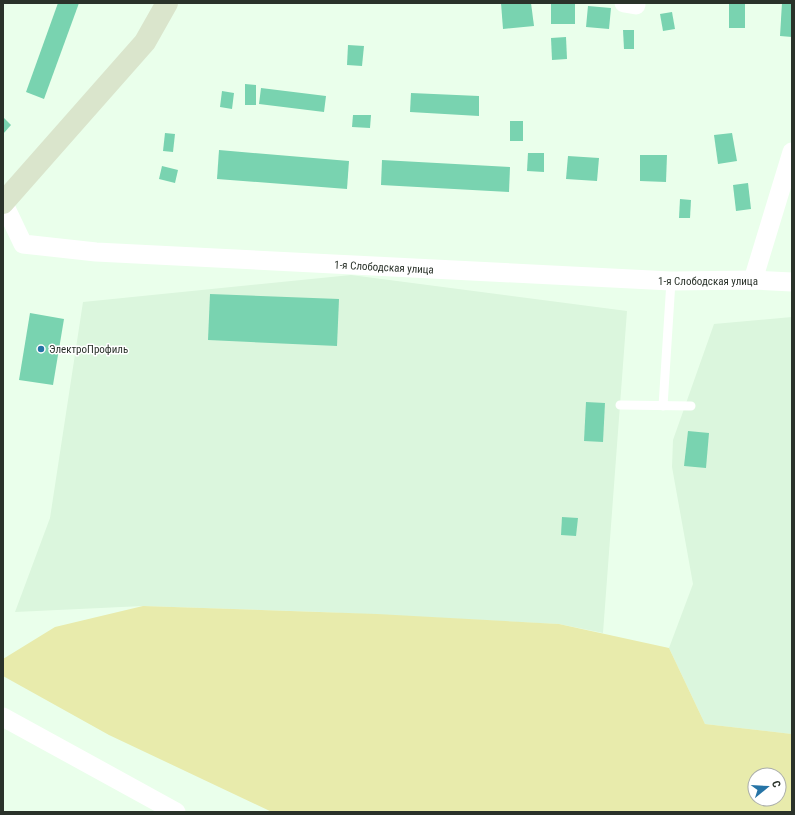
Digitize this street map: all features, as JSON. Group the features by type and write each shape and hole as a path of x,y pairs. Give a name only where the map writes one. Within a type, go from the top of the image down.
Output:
{"street":[{"path":"3,203 145,42 167,3"},
{"path":"753,280 792,152"},
{"name":"1-я Слободская улица","path":"3,203 23,244 96,252 671,281 753,280 792,282"},
{"path":"3,717 176,812"}],"lane":[{"path":"663,406 671,281"},
{"path":"620,405 691,406"}],"shaded area":[{"path":"351,275 627,311 603,633 559,624 322,612 143,606 15,612 50,518 83,302"},
{"path":"792,317 792,734 705,724 669,648 693,584 672,467 673,440 714,324"}],"green space":[{"path":"143,606 377,614 559,624 669,648 705,724 792,734 792,812 272,812 109,735 3,676 3,659 55,627"}],"building":[{"path":"58,3 79,3 44,99 26,92"},
{"path":"501,3 531,3 534,26 503,29"},
{"path":"551,3 575,3 575,24 551,24"},
{"path":"729,3 745,3 745,28 729,28"},
{"path":"782,3 792,3 792,37 780,36"},
{"path":"588,6 611,8 609,29 586,27"},
{"path":"672,12 675,29 663,31 660,14"},
{"path":"623,30 634,30 634,49 624,49"},
{"path":"566,37 567,59 552,60 551,38"},
{"path":"348,45 364,46 362,66 347,65"},
{"path":"245,84 256,85 256,105 245,105"},
{"path":"261,88 326,96 324,112 259,104"},
{"path":"222,91 234,93 232,109 220,107"},
{"path":"411,93 479,96 479,116 410,112"},
{"path":"353,115 371,115 370,128 352,127"},
{"path":"3,117 11,125 3,134"},
{"path":"510,121 523,121 523,141 510,141"},
{"path":"165,133 175,134 173,152 163,151"},
{"path":"732,133 737,161 718,164 714,135"},
{"path":"219,150 349,161 347,189 217,179"},
{"path":"528,153 544,153 544,172 527,171"},
{"path":"640,155 667,155 666,182 640,181"},
{"path":"568,156 599,158 597,181 566,179"},
{"path":"382,160 510,167 509,192 381,185"},
{"path":"162,166 178,170 175,183 159,179"},
{"path":"748,183 751,209 736,211 733,185"},
{"path":"680,199 691,200 690,218 679,218"},
{"path":"210,294 339,299 337,346 208,340"},
{"name":"ЭлектроПрофиль","path":"30,313 64,319 53,385 19,380"},
{"path":"586,402 605,403 603,442 584,441"},
{"path":"688,431 709,433 706,468 684,466"},
{"path":"562,517 578,518 576,536 561,535"}],"place":[{"name":"ЭлектроПрофиль","path":"41,349"}]}
